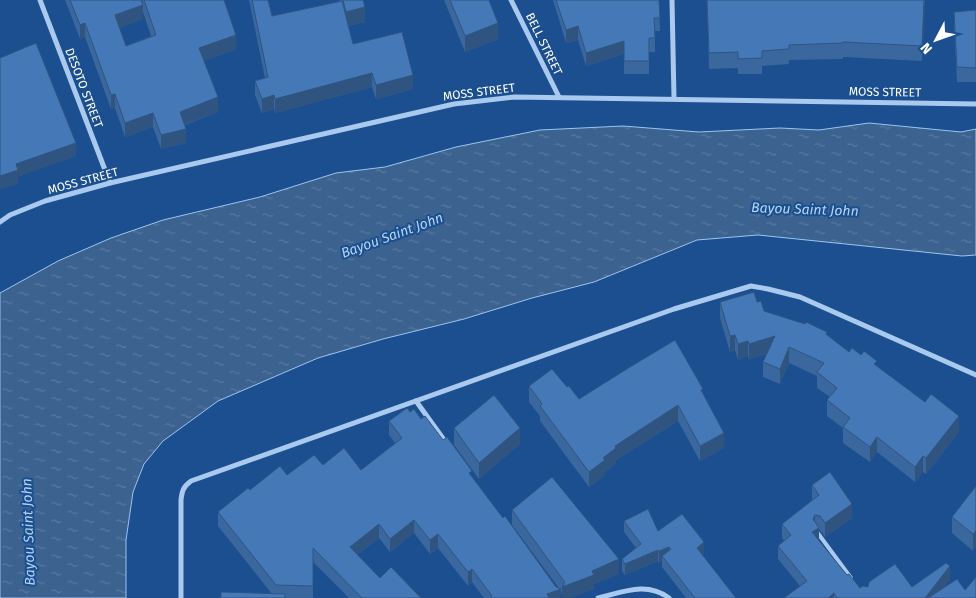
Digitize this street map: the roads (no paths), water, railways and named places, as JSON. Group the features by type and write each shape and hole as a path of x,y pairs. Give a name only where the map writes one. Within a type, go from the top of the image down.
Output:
{"street":[{"name":"DESOTO STREET","path":"40,0 110,183"},
{"name":"BELL STREET","path":"511,0 559,97"},
{"path":"672,0 674,98"},
{"name":"MOSS STREET","path":"0,222 10,215 45,202 110,183 454,104 514,97 976,104"},
{"path":"181,598 181,500 182,491 186,485 197,479 416,400 674,309 751,286 800,297 976,376"},
{"path":"416,400 451,448"},
{"path":"598,598 645,588 661,592 669,598"}],"lane":[{"path":"817,532 855,583"}],"water":[{"name":"Bayou Saint John","path":"869,123 961,132 976,129 976,255 962,256 758,235 697,240 594,282 318,358 218,401 163,441 144,464 133,492 126,540 126,598 0,598 0,293 58,261 111,238 163,220 260,197 336,173 385,167 456,147 540,130 623,126 699,132 780,128 819,130"}]}
